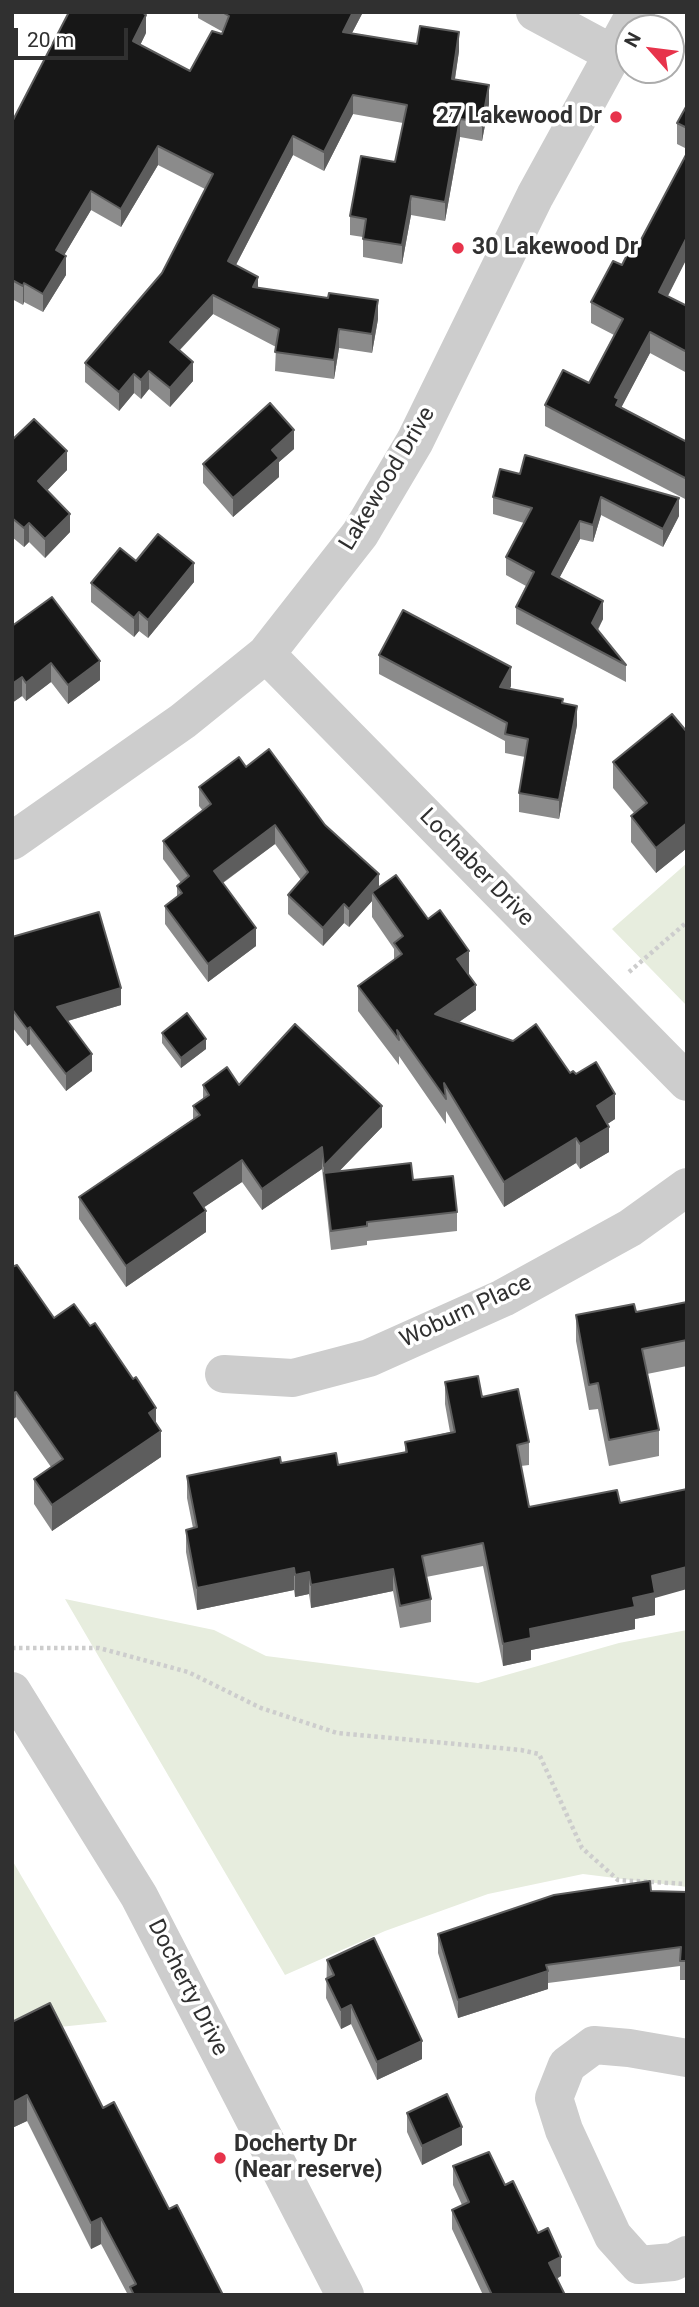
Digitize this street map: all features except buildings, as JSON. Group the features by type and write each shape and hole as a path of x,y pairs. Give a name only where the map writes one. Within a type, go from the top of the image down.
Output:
{"street":[{"path":"535,12 613,54"},
{"name":"Lakewood Drive","path":"12,841 184,721 266,654 360,534 415,441 535,196 636,12"},
{"name":"Lochaber Drive","path":"266,654 687,1082"},
{"name":"Woburn Place","path":"224,1374 293,1378 369,1358 503,1297 630,1228 687,1187"},
{"name":"Docherty Drive","path":"12,1691 139,1896 345,2295"},
{"path":"687,2058 594,2045 567,2065 554,2098 564,2130 613,2236 639,2264 673,2262 687,2255"}],"path":[{"path":"601,996 687,922"},
{"path":"12,1648 99,1648 187,1672 261,1708 337,1733 521,1750 539,1754 582,1848 618,1880 687,1884"}],"green space":[{"path":"687,863 687,1006 612,929"},
{"path":"65,1599 214,1630 266,1656 478,1683 619,1643 687,1630 687,1887 583,1874 488,1894 385,1931 285,1975"},
{"path":"12,1860 107,2022 12,2032"}],"place":[{"name":"27 Lakewood Dr","path":"616,117"},
{"name":"30 Lakewood Dr","path":"458,248"},
{"name":"Docherty Dr (Near reserve)","path":"220,2158"}]}
